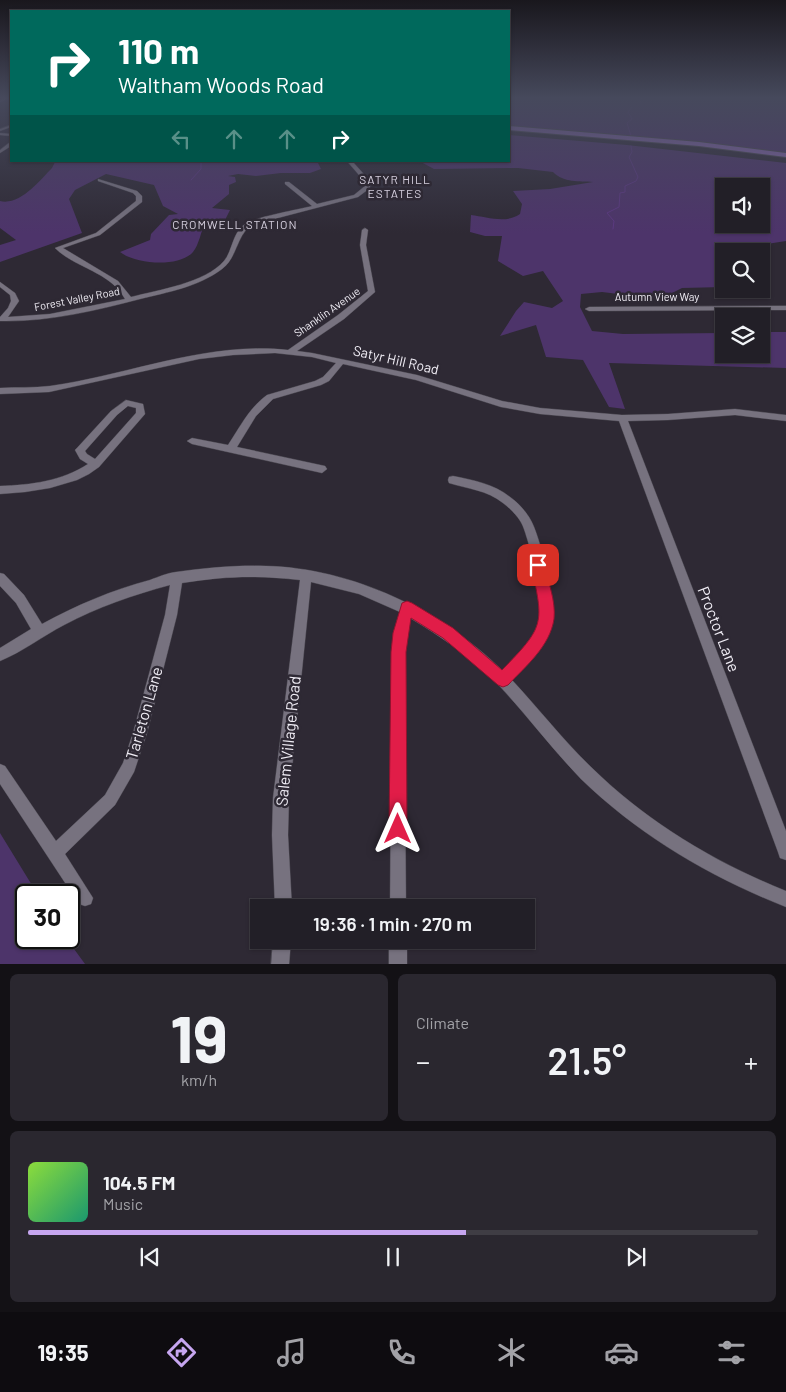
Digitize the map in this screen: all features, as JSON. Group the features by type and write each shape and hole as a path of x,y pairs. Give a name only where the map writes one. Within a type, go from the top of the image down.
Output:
{"main road":[{"path":"687,143 786,155"}],"street":[{"name":"Forest Valley Road","path":"2,317 47,318 115,304 188,284 226,263 234,252 238,234 249,224 356,196 368,187 366,178 349,162"},
{"path":"100,180 135,192 139,196 139,202 98,234 58,248 82,264 117,282 123,288 129,300"},
{"path":"287,183 317,207"},
{"name":"Shanklin Avenue","path":"290,352 341,317 372,292 364,245 365,230"},
{"path":"0,284 15,297 14,304 2,317"},
{"name":"Autumn View Way","path":"588,309 786,308"},
{"name":"Satyr Hill Road","path":"0,391 56,388 209,356 264,351 290,352 341,362 425,380 518,407 560,414 622,418 735,412 786,418"},
{"path":"231,449 257,407 264,401 270,397 326,379 341,362"},
{"path":"0,490 48,485 82,473 96,464 141,414 140,406 123,405 80,450 83,456 96,464"},
{"name":"Proctor Lane","path":"622,418 786,852"},
{"path":"192,441 322,469"},
{"path":"453,480 481,486 505,496 524,518 529,527 546,603 547,618 542,634 529,652 503,680"},
{"path":"0,655 39,630 120,593 177,577 245,571 306,575 362,589 407,608 448,633 503,680 582,769 635,815 703,860 739,879 786,899"},
{"name":"Salem Village Road","path":"284,899 280,835 281,798 306,575"},
{"name":"Tarleton Lane","path":"55,853 110,800 129,767 166,633 177,577"},
{"path":"0,578 20,599 39,630"},
{"path":"398,899 398,652 400,633 407,608"},
{"path":"0,771 85,898"},
{"path":"280,964 281,949"},
{"path":"398,949 398,964"}],"shaded area":[{"path":"510,143 603,143 786,163 786,241 770,244 715,243 715,287 682,288 660,299 602,292 581,294 580,307 592,331 623,334 715,333 715,363 770,363 770,332 786,332 786,368 609,363 625,409 609,407 583,360 546,357 536,325 500,336 524,302 552,308 563,301 543,271 523,276 498,261 502,236 485,236 470,232 471,215 509,219 520,214 522,204 513,191 550,189 593,182 567,180 553,172 518,168 434,169 421,162 510,162"},
{"path":"668,143 786,143 786,157 734,148"},
{"path":"55,162 318,162 321,169 310,173 281,173 256,176 238,174 228,176 235,177 236,182 229,185 229,194 212,208 230,210 225,220 205,223 193,252 186,257 168,262 136,259 120,252 150,240 151,234 169,215 178,214 163,206 154,185 106,174 75,190 69,199 82,233 0,262 0,245 16,240 0,228 0,201 7,202 22,196 52,168"},
{"path":"0,833 31,884 15,884 15,949 74,949 85,964 0,964"}],"waterway":[{"path":"613,229 614,221 607,213 619,207 620,193 625,192 625,186 636,181 638,177 629,157 632,152 631,146"},
{"path":"191,180 201,169 201,162"}],"district":[{"name":"SATYR HILL ESTATES","path":"395,187"},
{"name":"CROMWELL STATION","path":"235,225"}],"route":[{"path":"398,829 398,652 400,633 407,608 448,633 503,680 529,652 542,634 547,618 546,603 538,565"}]}
